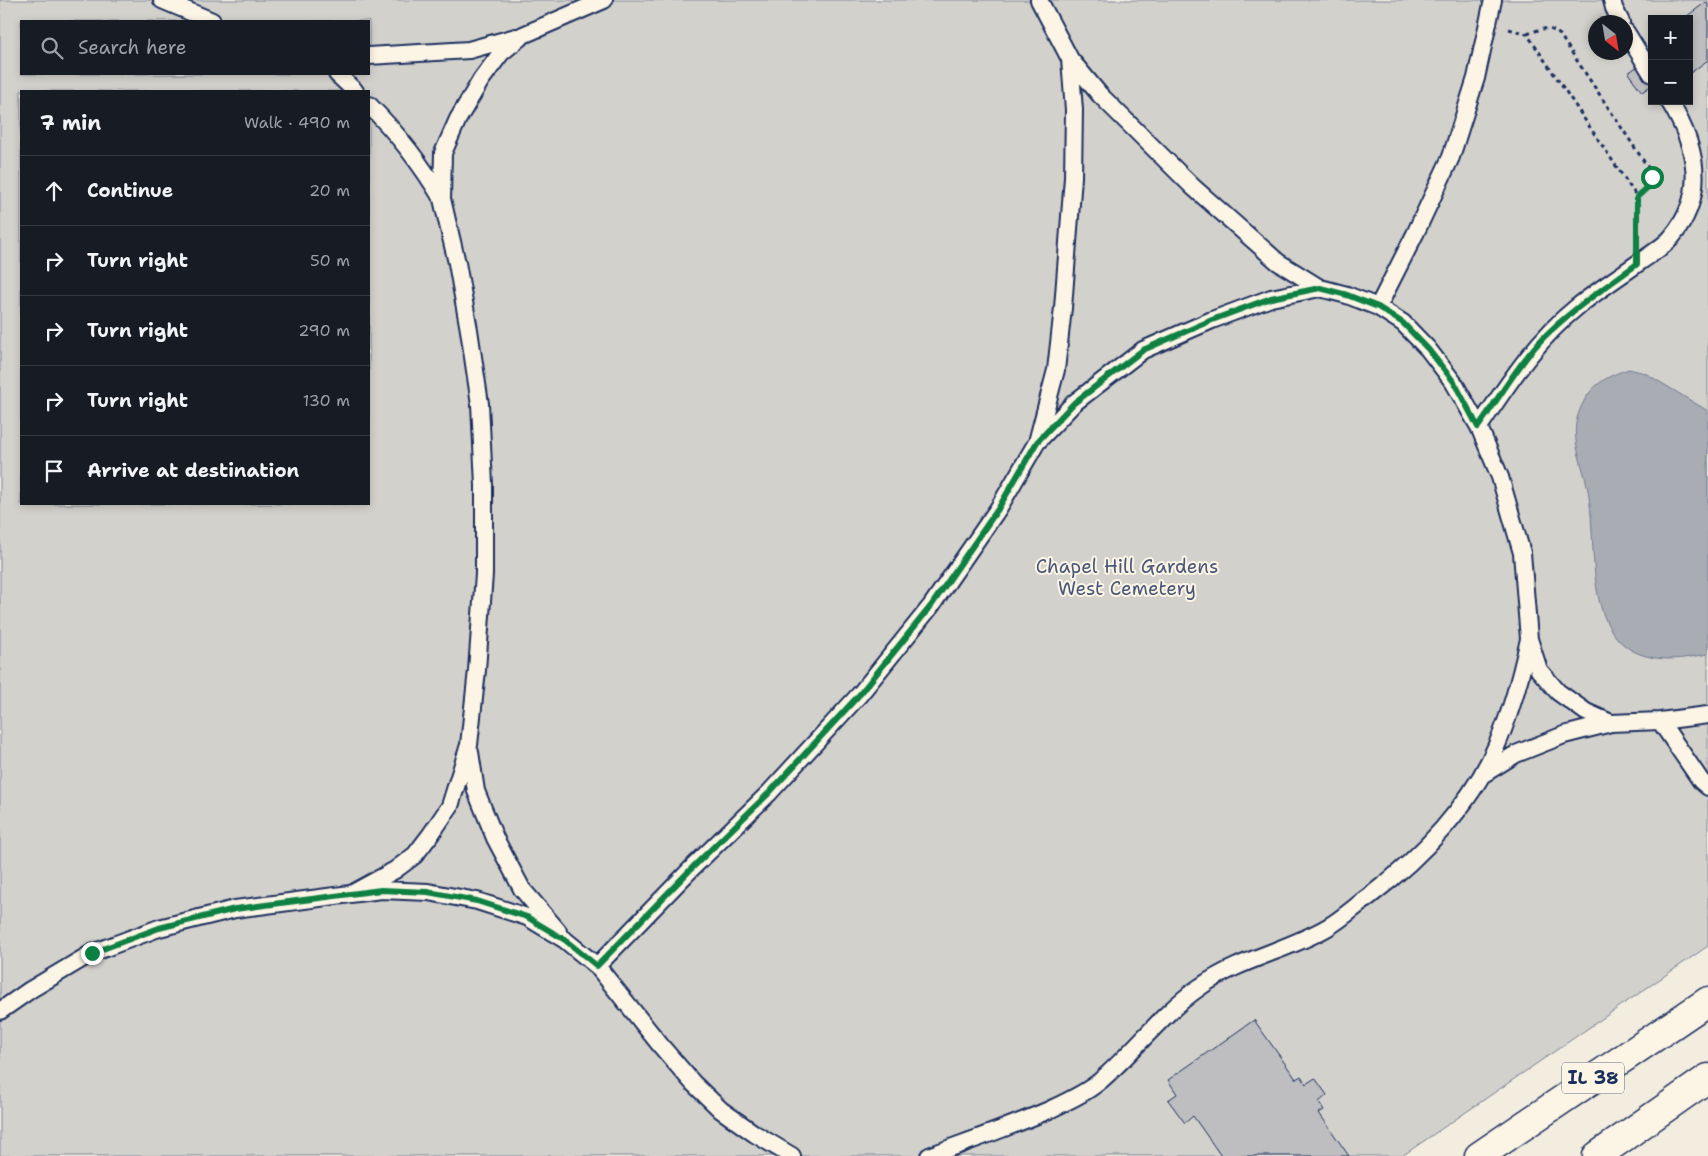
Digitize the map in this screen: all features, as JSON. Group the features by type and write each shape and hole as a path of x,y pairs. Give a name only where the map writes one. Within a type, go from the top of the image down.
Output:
{"main road":[{"name":"IL 38","path":"1478,1156 1708,1001"},
{"path":"1597,1156 1708,1078"}],"lane":[{"path":"162,0 210,20"},
{"path":"370,56 470,50 522,35 604,0"},
{"path":"1039,0 1070,58 1100,95 1193,187 1278,262 1320,288 1347,295 1378,307 1403,323 1428,349 1454,382 1478,427 1500,477 1522,553 1529,639 1540,670 1558,692 1586,712 1611,723"},
{"path":"1378,307 1451,157 1476,78 1493,0"},
{"path":"1612,0 1618,15"},
{"path":"353,893 395,870 414,855 431,834 450,806 469,745 484,574 484,485 480,404 457,263 442,199 443,153 458,119 481,80 501,54 522,35"},
{"path":"1633,43 1648,68"},
{"path":"1037,442 1056,370 1063,308 1073,177 1074,110 1070,58"},
{"path":"338,75 354,90"},
{"path":"1478,427 1543,338 1577,307 1671,238 1684,218 1692,198 1696,176 1693,152 1686,132 1671,105"},
{"path":"370,106 398,136 428,175 442,199"},
{"path":"597,966 693,867 769,793 860,694 931,606 998,509 1037,442 1074,403 1143,350 1212,320 1271,298 1320,288"},
{"path":"929,1156 1021,1122 1065,1102 1098,1082 1199,987 1232,967 1284,948 1328,927 1395,876 1453,818 1496,747 1521,676 1529,639"},
{"path":"1480,775 1516,754 1564,735 1611,723 1660,721 1708,715"},
{"path":"1660,721 1704,784 1708,802"},
{"path":"469,745 476,792 495,838 522,889 565,940"},
{"path":"0,1010 92,953 159,928 235,909 381,890 428,892 477,901 527,917 565,940 597,966 660,1046 693,1083 722,1110 755,1134 792,1156"}],"path":[{"path":"1488,24 1527,34 1546,28 1560,35 1651,172 1652,177 1649,186 1637,197"},
{"path":"1527,34 1637,197 1637,264"}],"green space":[{"name":"Chapel Hill Gardens West Cemetery","path":"0,0 1708,0 1708,946 1402,1156 0,1156"}],"shaded area":[{"path":"1629,369 1645,373 1708,411 1708,654 1670,659 1641,654 1621,642 1607,623 1599,600 1589,497 1577,445 1576,425 1578,415 1591,391 1604,380"}],"building":[{"path":"1706,2 1708,5 1708,60 1693,71 1693,15 1688,15"},
{"path":"1648,59 1648,88 1642,92 1628,73"},
{"path":"1254,1020 1296,1079 1301,1076 1306,1084 1315,1078 1327,1095 1319,1102 1324,1110 1319,1113 1349,1156 1221,1156 1193,1116 1185,1123 1168,1100 1177,1094 1168,1080"}],"route":[{"path":"92,953 159,928 235,909 381,890 428,892 477,901 527,917 565,940 597,966 693,867 769,793 860,694 931,606 998,509 1037,442 1074,403 1106,377 1143,350 1212,320 1271,298 1320,288 1347,295 1378,307 1403,323 1428,349 1454,382 1478,427 1543,338 1577,307 1637,264 1637,197 1649,186 1652,177"}]}
